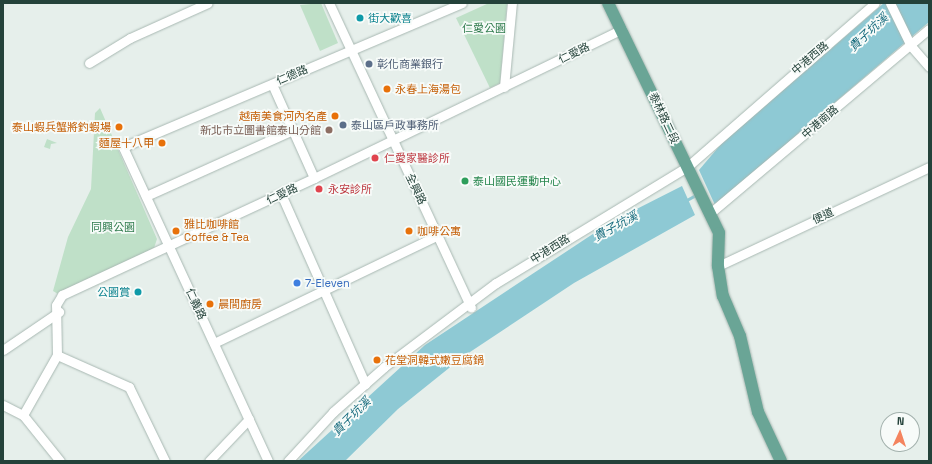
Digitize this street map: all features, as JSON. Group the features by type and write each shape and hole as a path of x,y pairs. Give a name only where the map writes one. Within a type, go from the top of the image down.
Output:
{"main road":[{"name":"泰林路二段","path":"608,3 622,29 718,233 718,266"},
{"path":"718,266 724,296 740,336 758,412 781,461"}],"street":[{"path":"89,63 130,38 208,3"},
{"name":"全興路","path":"329,3 392,141 471,305"},
{"path":"504,87 512,3"},
{"name":"中港西路","path":"288,461 333,412 365,384 471,305 554,246 688,171 875,3"},
{"path":"890,3 910,44 929,67"},
{"name":"仁德路","path":"123,147 459,4"},
{"name":"仁愛路","path":"59,312 56,305 62,295 170,247 282,194 622,29"},
{"name":"中港南路","path":"708,212 929,29"},
{"path":"272,84 314,178"},
{"path":"146,196 293,130"},
{"name":"仁義路","path":"123,147 268,461"},
{"name":"便道","path":"718,266 929,167"},
{"path":"282,194 365,384"},
{"path":"214,344 322,288 438,235"},
{"path":"3,350 59,312"},
{"path":"23,415 57,355 59,312"},
{"path":"57,355 129,387 166,461"},
{"path":"3,405 23,415 60,461"},
{"path":"209,461 249,419"}],"green space":[{"path":"321,3 338,43 320,51 300,5"},
{"name":"仁愛公園","path":"489,3 507,3 500,83 490,88 456,18"},
{"name":"同興公園","path":"100,108 157,239 154,248 58,294 53,291 68,237 91,189 95,113"},
{"path":"47,139 57,143 51,144 50,149 44,147"}],"water":[{"path":"884,3 929,3 929,22 715,205 699,170 722,143"},
{"path":"682,186 695,215 574,283 464,356 398,409 345,461 298,461 425,345 611,222"}],"waterway":[{"name":"貴子坑溪","path":"685,201 696,195"}],"place":[{"name":"街大歡喜","path":"360,18"},
{"name":"彰化商業銀行","path":"369,64"},
{"name":"永春上海湯包","path":"387,89"},
{"name":"越南美食河內名產","path":"335,116"},
{"name":"泰山區戶政事務所","path":"343,125"},
{"name":"泰山蝦兵蟹將釣蝦場","path":"119,127"},
{"name":"新北市立圖書館泰山分館","path":"329,130"},
{"name":"麵屋十八甲","path":"162,143"},
{"name":"仁愛家醫診所","path":"375,158"},
{"name":"泰山國民運動中心","path":"465,181"},
{"name":"永安診所","path":"319,189"},
{"name":"雅比咖啡館 Coffee & Tea","path":"176,231"},
{"name":"咖啡公寓","path":"409,231"},
{"name":"7-Eleven","path":"297,283"},
{"name":"公園賞","path":"138,292"},
{"name":"晨間廚房","path":"210,304"},
{"name":"花堂洞韓式嫩豆腐鍋","path":"377,360"}]}
